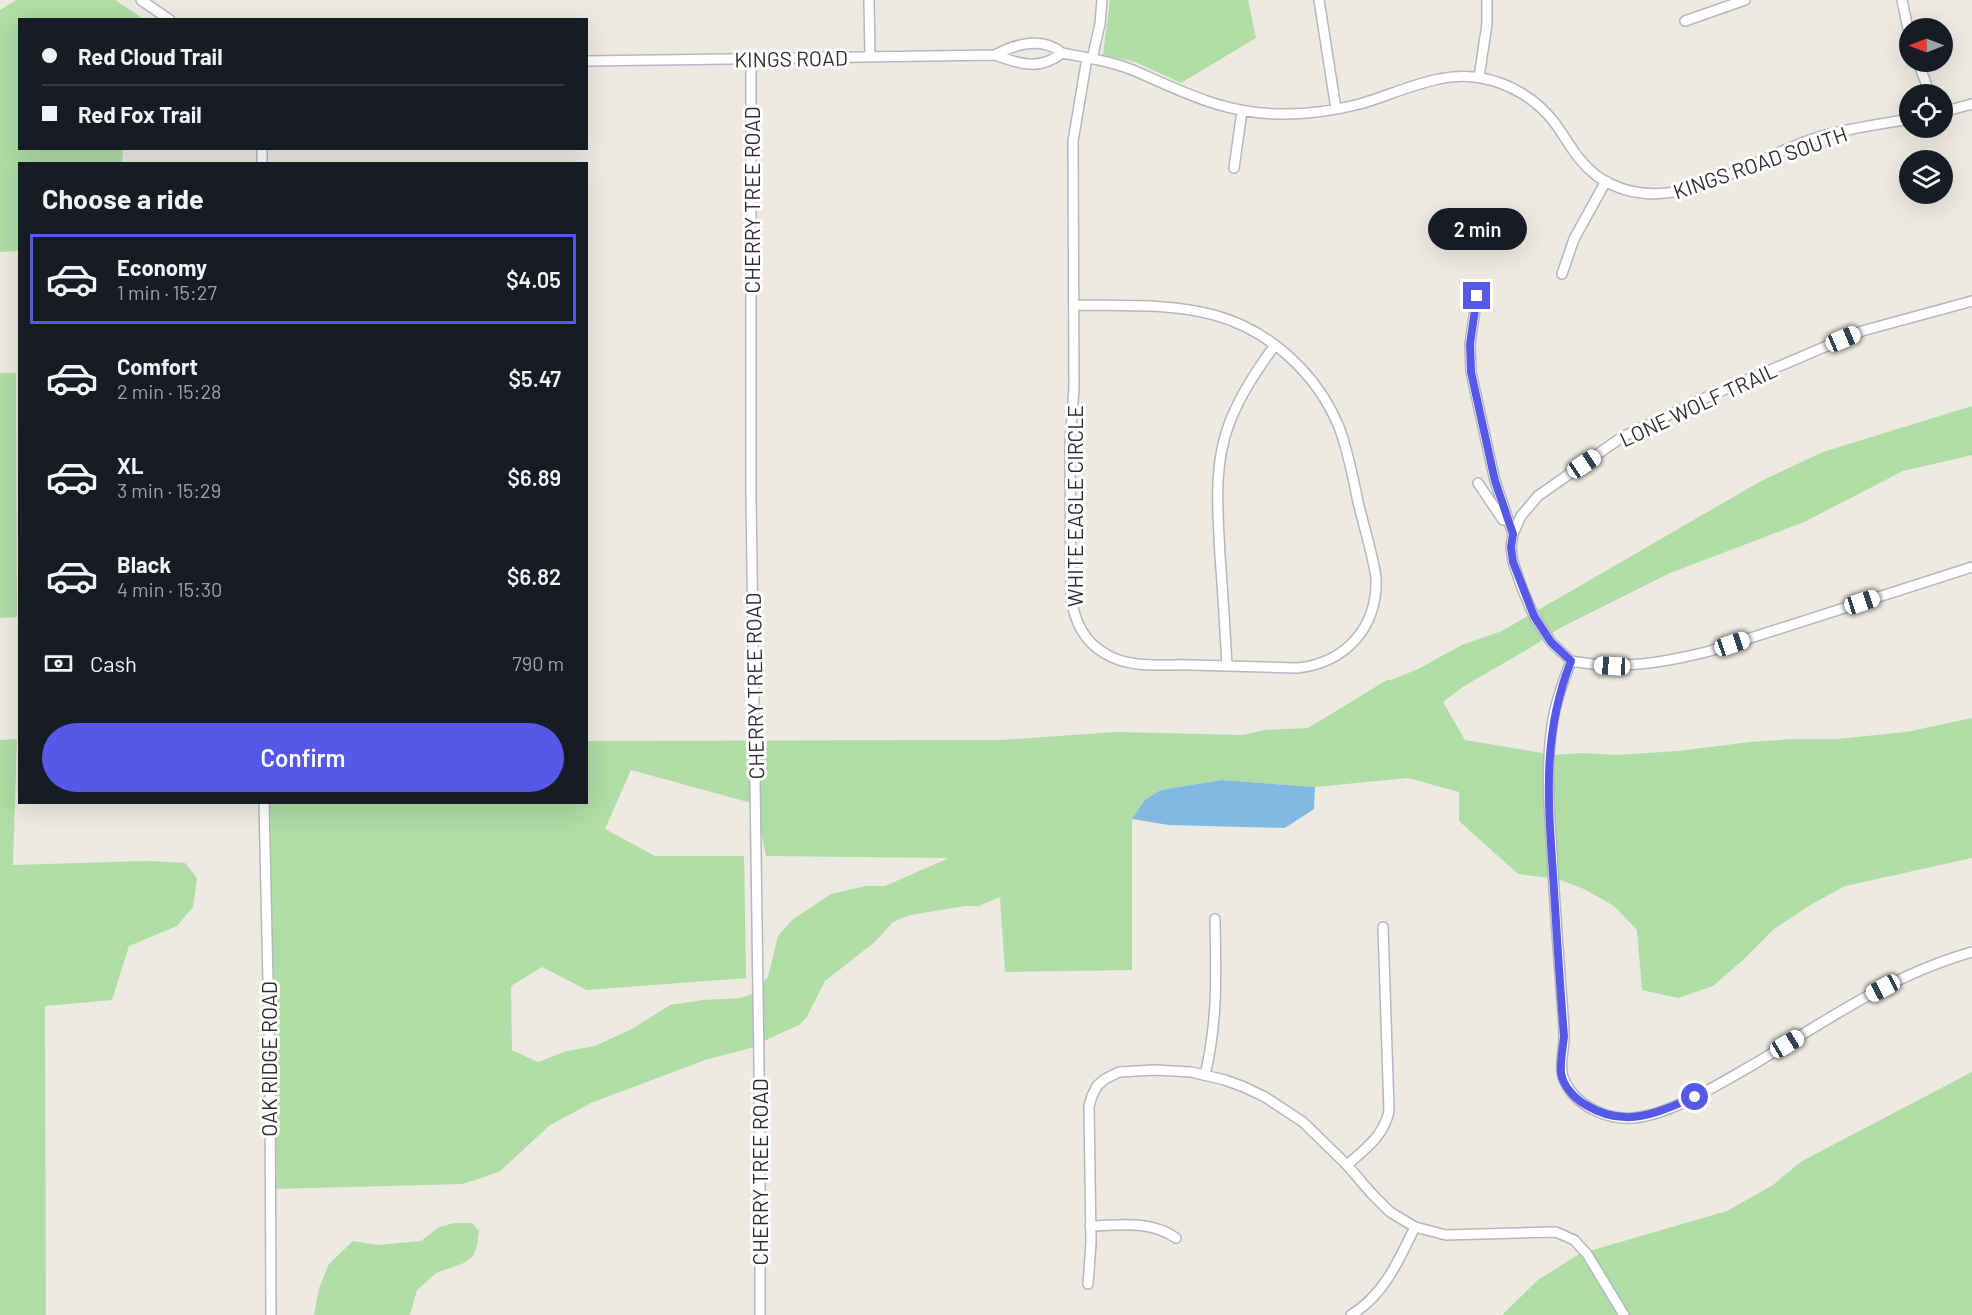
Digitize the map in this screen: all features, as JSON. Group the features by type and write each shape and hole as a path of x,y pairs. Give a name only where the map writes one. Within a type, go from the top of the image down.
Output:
{"street":[{"path":"141,0 167,18"},
{"path":"869,0 870,57"},
{"path":"1089,58 1100,24 1102,0"},
{"path":"1319,0 1336,109"},
{"path":"1479,77 1487,24 1487,0"},
{"path":"1685,21 1744,0"},
{"path":"1902,0 1906,18"},
{"path":"1029,44 1029,65 1054,60 1062,53"},
{"name":"KINGS ROAD","path":"995,55 1010,47 1029,44 1053,45 1062,53 1089,58"},
{"name":"KINGS ROAD","path":"588,61 995,55 1029,65"},
{"name":"CHERRY TREE ROAD","path":"751,58 752,508 760,1315"},
{"name":"KINGS ROAD SOUTH","path":"1089,58 1106,61 1142,74 1196,99 1242,111 1286,114 1336,109 1444,79 1479,77 1512,87 1535,102 1555,123 1579,160 1606,181 1640,192 1664,194 1707,183 1814,138 1899,121"},
{"name":"WHITE EAGLE CIRCLE","path":"1074,305 1163,307 1188,310 1229,320 1252,330 1275,345 1310,379 1324,399 1339,428 1374,568 1376,596 1371,615 1362,632 1344,650 1328,661 1310,667 1297,668 1133,663 1119,660 1095,646 1085,636 1076,621 1072,610 1071,586 1070,444 1074,388 1073,141 1089,58"},
{"path":"1953,109 1972,104"},
{"path":"1234,168 1242,111"},
{"path":"1562,274 1574,239 1606,181"},
{"path":"1477,296 1470,344 1471,372 1495,481 1513,534 1511,547 1513,562 1534,616 1551,642 1571,661 1621,666 1681,658 1972,567"},
{"name":"LONE WOLF TRAIL","path":"1513,534 1521,516 1538,496 1623,437 1707,397 1862,331 1972,301"},
{"path":"1227,666 1217,500 1220,461 1229,424 1239,401 1255,372 1275,345"},
{"path":"1478,483 1513,534"},
{"path":"1571,661 1552,724 1549,746 1549,789 1564,1036 1561,1072 1565,1083 1580,1101 1601,1113 1623,1118 1645,1116 1670,1107 1718,1085 1900,979 1947,959 1972,952"},
{"name":"OAK RIDGE ROAD","path":"264,804 270,1072 271,1315"},
{"path":"1205,1075 1214,1029 1217,997 1215,919"},
{"path":"1347,1165 1379,1136 1389,1112 1383,927"},
{"path":"1088,1284 1089,1106 1092,1096 1097,1086 1109,1076 1119,1072 1173,1071 1205,1075 1244,1088 1284,1109 1311,1130 1390,1212 1415,1227 1446,1234 1546,1232 1565,1235 1581,1246 1587,1254 1624,1315"},
{"path":"1090,1226 1144,1225 1164,1230 1176,1238"},
{"path":"1351,1315 1366,1304 1390,1276 1415,1227"}],"green space":[{"path":"16,0 115,0 141,17 18,18 18,150 123,150 122,162 18,162 18,251 0,252 0,10"},
{"path":"1110,0 1248,0 1256,38 1181,83 1135,62 1103,55"},
{"path":"0,373 16,373 17,617 0,618"},
{"path":"1972,406 1972,455 1903,471 1804,522 1670,573 1560,628 1464,686 1443,702 1465,740 1554,755 1583,753 1616,755 1678,751 1750,742 1837,739 1906,732 1972,718 1972,858 1845,886 1774,929 1713,986 1678,998 1642,990 1637,930 1614,906 1584,889 1558,879 1518,874 1459,821 1459,792 1408,778 1315,787 1221,780 1161,790 1132,819 1132,970 1005,972 1000,897 979,906 965,906 910,915 893,922 876,941 825,981 806,1018 799,1025 754,1047 705,1060 591,1103 550,1125 499,1172 463,1184 270,1189 267,804 588,804 588,741 1001,740 1116,732 1243,735 1265,730 1308,728 1387,680 1418,669 1462,645 1502,631 1761,481 1823,452","holes":["631,770 755,804 766,856 949,858 885,886 866,886 831,894 792,920 778,936 768,977 752,994 741,998 670,1005 632,1029 595,1046 567,1051 538,1062 512,1050 511,986 542,967 587,990 746,978 744,856 655,856 605,829"]},
{"path":"17,739 13,865 146,861 185,863 197,878 193,907 177,926 129,946 112,1000 45,1006 46,1315 0,1315 0,740"},
{"path":"1972,1072 1972,1315 1502,1315 1538,1280 1579,1254 1727,1211 1773,1185 1802,1161"},
{"path":"454,1223 472,1223 479,1231 473,1256 464,1263 436,1273 417,1290 410,1315 314,1315 319,1288 329,1264 353,1241 377,1245 421,1241 439,1227"}],"water":[{"path":"1221,780 1315,787 1314,809 1285,828 1169,825 1132,819 1145,800 1161,790"}],"route":[{"path":"1477,296 1470,344 1471,372 1495,481 1513,534 1511,547 1513,562 1534,616 1551,642 1571,661 1557,703 1549,746 1550,821 1564,1036 1561,1072 1572,1094 1580,1101 1588,1107 1612,1116 1634,1118 1645,1116 1695,1097"}]}
